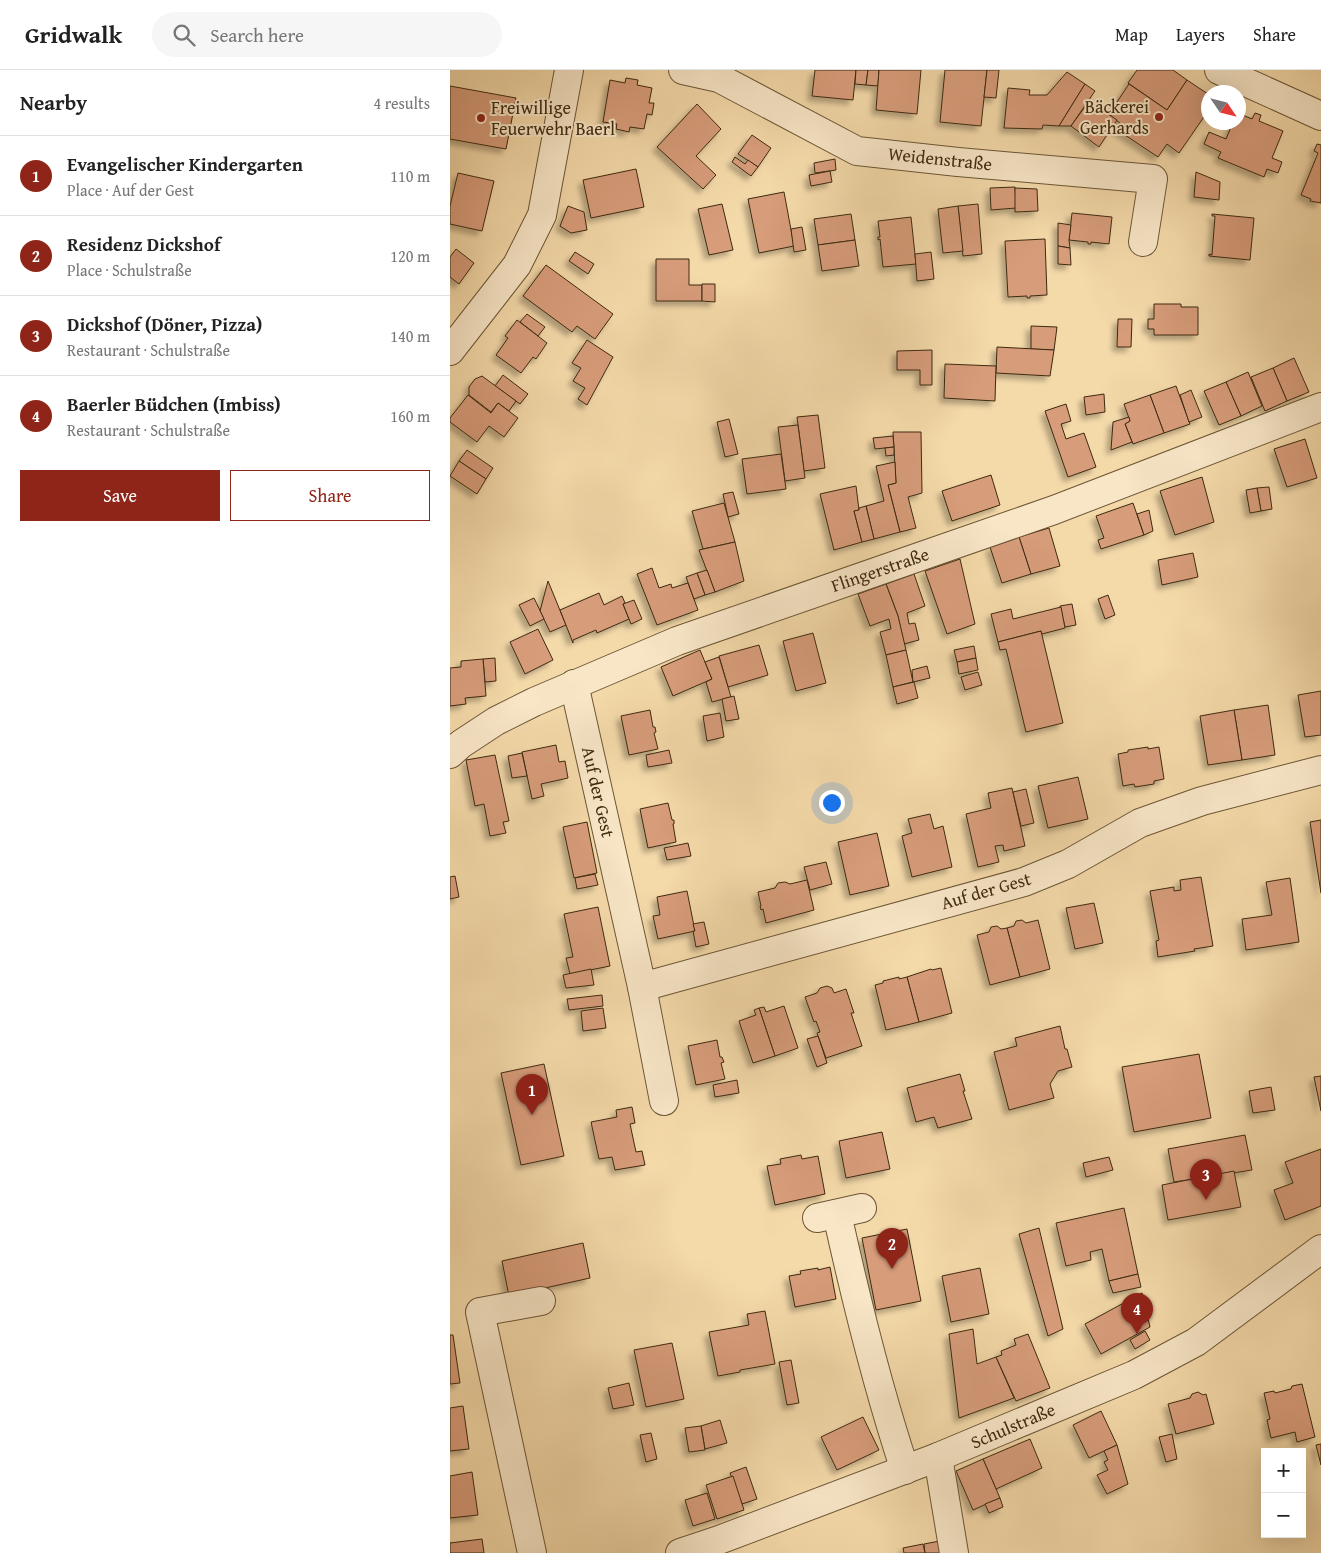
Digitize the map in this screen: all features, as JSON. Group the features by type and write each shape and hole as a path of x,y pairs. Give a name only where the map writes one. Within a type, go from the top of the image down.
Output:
{"street":[{"path":"450,351 517,265 542,215 569,70"},
{"name":"Weidenstraße","path":"683,70 719,78 857,151 1153,179 1143,242"},
{"path":"1219,70 1321,116"},
{"name":"Flingerstraße","path":"450,754 461,744 496,721 574,684 677,641 1054,510 1321,407"},
{"name":"Auf der Gest","path":"574,684 642,988 664,1101"},
{"name":"Auf der Gest","path":"642,988 1024,882 1068,864 1140,823 1202,801 1321,770"},
{"path":"838,1213 858,1310 883,1404 905,1470"},
{"name":"Schulstraße","path":"680,1553 938,1458 1134,1375 1196,1342 1321,1249"},
{"path":"532,1553 480,1312 542,1301"},
{"path":"938,1458 954,1553"}],"building":[{"path":"815,70 856,70 853,100 812,96"},
{"path":"856,70 868,70 866,85 855,84"},
{"path":"868,70 879,70 878,86 866,85"},
{"path":"879,70 921,70 917,114 876,110"},
{"path":"945,70 987,70 981,126 940,122"},
{"path":"987,70 999,70 996,98 984,97"},
{"path":"1137,70 1173,70 1187,80 1167,110 1128,83"},
{"path":"1067,72 1085,84 1059,126 1043,125 1042,129 1004,128 1008,88 1030,90 1029,95 1047,95"},
{"path":"626,78 638,80 637,85 652,88 649,103 654,103 652,115 647,114 644,129 630,127 629,132 616,129 617,124 603,122 610,80 625,83"},
{"name":"Bäckerei Gerhards","path":"1187,80 1201,89 1201,121 1179,153 1167,144 1158,157 1116,129 1121,124 1109,114 1129,84 1167,110"},
{"path":"1085,84 1095,91 1071,126 1059,126"},
{"name":"Freiwillige Feuerwehr Baerl","path":"450,86 516,98 506,149 450,139"},
{"path":"1089,101 1117,120 1099,147 1071,126"},
{"path":"697,104 721,129 696,156 716,175 703,189 657,147"},
{"path":"1255,113 1261,115 1259,121 1283,131 1272,158 1282,162 1278,173 1267,169 1264,177 1218,158 1221,152 1204,144 1209,132 1226,139 1230,130 1246,130 1246,116 1252,119"},
{"path":"752,135 771,148 758,167 738,154"},
{"path":"1317,144 1321,145 1321,203 1310,201 1311,199 1301,195 1318,153 1314,151"},
{"path":"735,157 745,164 748,160 758,167 751,176 732,162"},
{"path":"835,159 836,170 815,173 814,163"},
{"path":"636,169 644,207 591,218 583,180"},
{"path":"830,171 832,182 811,186 809,175"},
{"path":"1196,172 1220,182 1219,200 1194,197"},
{"path":"458,173 494,181 482,231 450,224 450,206"},
{"path":"1015,187 1016,208 991,210 990,188"},
{"path":"1015,188 1037,189 1038,211 1015,212"},
{"path":"784,192 794,246 759,253 748,199"},
{"path":"722,204 733,250 709,255 698,209"},
{"path":"978,204 982,254 963,256 958,206"},
{"path":"568,206 584,212 587,230 571,233 560,226"},
{"path":"958,206 963,251 943,253 938,209"},
{"path":"1072,213 1112,217 1109,244 1091,242 1091,244 1088,244 1088,242 1069,240"},
{"path":"851,214 855,240 818,245 814,219"},
{"path":"1212,214 1254,218 1250,260 1209,256 1209,254 1212,255 1215,216 1212,216"},
{"path":"911,217 916,264 883,267 880,239 878,240 878,237 880,237 878,221"},
{"path":"1058,223 1071,225 1070,248 1058,246"},
{"path":"802,227 806,250 794,252 791,229"},
{"path":"1045,239 1047,295 1030,296 1030,298 1027,298 1027,296 1008,297 1005,241"},
{"path":"855,240 859,266 822,271 818,245"},
{"path":"1058,246 1070,248 1071,265 1058,264"},
{"path":"456,249 474,263 459,284 450,277 450,257"},
{"path":"575,252 594,264 588,274 569,261"},
{"path":"931,252 934,279 917,281 915,254"},
{"path":"656,259 689,259 689,285 702,285 702,301 656,301"},
{"path":"546,265 613,314 595,339 577,326 572,332 523,296"},
{"path":"702,284 715,284 715,302 702,301"},
{"path":"1154,304 1181,304 1181,307 1198,307 1198,335 1154,335 1154,329 1148,329 1148,319 1154,319"},
{"path":"527,314 545,327 538,336 520,322"},
{"path":"1118,319 1132,319 1131,347 1117,347"},
{"path":"517,320 547,343 536,359 533,357 521,373 496,355 508,338 505,336"},
{"path":"1031,326 1057,327 1054,350 1031,349"},
{"path":"587,340 613,357 587,405 578,399 585,388 573,381 581,368 572,363"},
{"path":"997,347 1054,350 1050,376 996,373"},
{"path":"932,350 932,385 920,385 920,370 897,370 897,351"},
{"path":"1294,358 1309,392 1287,401 1273,368"},
{"path":"945,364 996,366 995,401 944,398"},
{"path":"1273,368 1287,401 1265,411 1251,377"},
{"path":"1248,372 1262,406 1241,416 1226,382"},
{"path":"503,375 528,394 520,404 495,386"},
{"path":"482,376 516,401 509,411 498,403 491,412 469,395 469,387 475,379"},
{"path":"1226,382 1241,416 1219,425 1204,391"},
{"path":"1176,386 1190,424 1164,433 1150,395"},
{"path":"1191,390 1202,417 1189,422 1180,395"},
{"path":"1104,394 1105,412 1086,415 1084,397"},
{"path":"468,395 491,413 498,403 518,418 504,437 489,426 477,442 450,422 450,418"},
{"path":"1150,395 1164,433 1133,444 1125,424 1130,421 1124,404"},
{"path":"1066,404 1071,421 1061,424 1066,439 1084,433 1096,467 1068,477 1045,411"},
{"path":"818,415 825,468 804,471 797,417"},
{"path":"1129,417 1130,421 1125,424 1132,442 1111,450 1113,422"},
{"path":"729,419 738,454 725,457 717,422"},
{"path":"798,425 805,478 785,481 778,427"},
{"path":"893,432 921,432 922,493 908,497 916,528 900,532 888,485 896,483"},
{"path":"893,436 894,447 875,449 873,438"},
{"path":"1305,439 1317,478 1287,487 1274,449"},
{"path":"894,447 894,455 886,456 885,448"},
{"path":"467,450 493,468 486,479 459,461"},
{"path":"781,454 786,489 747,494 742,459"},
{"path":"459,461 486,479 477,494 450,476"},
{"path":"895,462 896,483 888,485 900,532 874,539 866,506 884,501 876,466"},
{"path":"991,475 1000,505 952,521 942,491"},
{"path":"1202,477 1214,522 1175,535 1160,491"},
{"path":"856,486 859,510 854,511 862,542 834,550 820,494"},
{"path":"1269,487 1272,509 1261,511 1257,488"},
{"path":"1257,488 1261,511 1250,513 1246,490"},
{"path":"733,492 739,514 728,517 723,494"},
{"path":"724,503 735,542 703,549 692,511"},
{"path":"1133,503 1144,535 1101,549 1098,540 1104,538 1096,516"},
{"path":"866,506 874,539 862,542 854,511"},
{"path":"1149,510 1153,531 1144,535 1137,514"},
{"path":"1049,528 1060,566 1031,574 1019,537"},
{"path":"1019,537 1031,574 1002,583 990,547"},
{"path":"735,542 744,581 715,592 699,550"},
{"path":"1193,553 1198,577 1162,585 1158,560"},
{"path":"960,559 975,624 947,634 925,571"},
{"path":"652,568 659,588 671,584 672,588 688,583 698,610 657,625 637,574"},
{"path":"707,570 715,592 705,595 697,573"},
{"path":"697,573 705,595 694,599 686,577"},
{"path":"914,574 925,606 907,613 909,624 915,623 919,640 904,644 898,616 886,584"},
{"path":"548,581 566,625 550,632 540,611"},
{"path":"886,584 898,616 906,650 886,655 880,632 891,629 889,619 870,626 858,594"},
{"path":"599,593 604,605 622,596 629,619 597,633 596,630 573,640 573,643 560,610"},
{"path":"1108,595 1115,615 1105,619 1098,599"},
{"path":"534,598 544,619 530,626 519,605"},
{"path":"634,600 642,619 631,624 623,604"},
{"path":"1072,604 1076,625 1065,627 1060,606"},
{"path":"1061,607 1065,628 1042,634 1041,631 998,642 991,614 1011,609 1013,619"},
{"path":"538,629 553,660 525,674 510,642"},
{"path":"1041,631 1063,723 1026,732 1006,649 1000,650 998,642"},
{"path":"813,633 826,683 796,691 783,641"},
{"path":"759,645 768,675 728,687 719,656"},
{"path":"974,646 976,658 957,662 954,650"},
{"path":"700,650 712,679 673,696 661,667"},
{"path":"906,650 913,682 893,687 886,655"},
{"path":"719,657 731,697 712,702 706,682 712,679 705,662"},
{"path":"495,658 496,681 485,682 483,659"},
{"path":"976,658 978,670 959,674 957,662"},
{"path":"483,659 486,696 465,698 466,704 450,706 450,668 461,667 461,661"},
{"path":"927,666 930,678 913,682 912,670"},
{"path":"978,672 982,685 965,690 961,677"},
{"path":"914,682 918,698 897,704 893,687"},
{"path":"1321,691 1321,735 1305,737 1298,695"},
{"path":"734,696 739,719 726,721 722,699"},
{"path":"1268,705 1275,755 1242,760 1234,710"},
{"path":"650,710 658,749 629,755 621,716"},
{"path":"1234,710 1242,760 1208,765 1200,716"},
{"path":"720,713 724,737 707,741 703,716"},
{"path":"556,745 559,762 565,761 568,778 541,784 544,796 532,799 522,752"},
{"path":"1148,747 1148,749 1159,747 1164,779 1154,781 1154,784 1135,787 1134,784 1123,786 1118,754 1128,752 1128,750"},
{"path":"669,750 672,763 648,767 646,755"},
{"path":"522,753 527,776 512,778 508,756"},
{"path":"495,755 509,821 503,822 506,833 490,836 484,804 475,806 466,760"},
{"path":"1078,777 1088,819 1048,828 1038,786"},
{"path":"1012,788 1025,846 1004,851 1003,845 995,846 999,862 978,867 966,814 991,808 988,793"},
{"path":"1026,789 1034,823 1021,826 1013,792"},
{"path":"668,803 672,820 674,820 676,842 648,848 640,809"},
{"path":"930,814 934,829 943,826 952,867 912,877 902,836 912,833 908,819"},
{"path":"1321,820 1321,893 1310,822"},
{"path":"587,822 597,873 574,878 563,827"},
{"path":"877,833 889,886 850,895 838,842"},
{"path":"688,843 691,856 667,860 664,848"},
{"path":"826,862 832,884 810,890 804,867"},
{"path":"595,874 598,885 577,889 575,878"},
{"path":"455,876 459,897 450,899 450,877"},
{"path":"1201,877 1213,946 1158,957 1156,941 1159,940 1150,891 1174,887 1174,891 1181,890 1180,880"},
{"path":"1290,878 1299,942 1246,950 1242,919 1272,915 1266,882"},
{"path":"807,880 814,910 766,923 763,909 761,910 758,892 775,888 778,883 785,882 790,884"},
{"path":"687,891 695,931 658,939 653,916 660,915 657,897"},
{"path":"1094,903 1103,943 1075,949 1066,908"},
{"path":"598,907 610,966 570,974 566,958 573,957 564,914"},
{"path":"1022,920 1026,923 1038,920 1050,969 1020,977 1007,928 1014,926 1016,921"},
{"path":"704,922 709,944 696,947 693,924"},
{"path":"997,926 1001,929 1007,928 1020,977 990,985 977,935 989,932 991,927"},
{"path":"941,968 952,1013 919,1022 907,977 931,969"},
{"path":"591,969 594,985 566,988 563,975"},
{"path":"899,977 899,979 907,977 919,1022 886,1030 875,985"},
{"path":"827,986 832,988 834,993 846,989 854,1013 851,1013 862,1046 826,1058 817,1033 820,1032 816,1021 814,1022 805,997 817,993 820,988"},
{"path":"602,995 603,1006 569,1010 567,999"},
{"path":"784,1006 798,1048 775,1056 759,1008 764,1007 766,1012"},
{"path":"603,1008 606,1028 583,1031 581,1011"},
{"path":"759,1008 775,1056 753,1063 739,1021 756,1015 754,1010"},
{"path":"1060,1026 1065,1049 1067,1049 1072,1067 1058,1071 1050,1084 1054,1098 1009,1110 994,1052 1017,1046 1015,1038"},
{"path":"818,1036 827,1063 817,1067 807,1039"},
{"path":"717,1040 720,1057 722,1057 724,1062 721,1063 725,1079 696,1085 688,1046"},
{"path":"1199,1054 1211,1118 1134,1132 1122,1067"},
{"path":"544,1064 564,1156 521,1165 501,1073"},
{"path":"960,1074 972,1119 938,1128 934,1117 916,1122 907,1088"},
{"path":"1321,1076 1321,1111 1314,1077"},
{"path":"737,1080 739,1093 715,1097 713,1085"},
{"path":"1271,1087 1275,1110 1253,1113 1249,1091"},
{"path":"632,1107 635,1123 630,1124 636,1152 642,1151 645,1165 615,1170 612,1157 599,1159 591,1122 617,1117 616,1110"},
{"path":"882,1132 890,1169 846,1178 839,1141"},
{"path":"1245,1135 1252,1170 1174,1182 1168,1149"},
{"path":"1321,1149 1321,1206 1285,1220 1274,1190 1293,1183 1285,1162"},
{"path":"801,1155 802,1159 818,1156 825,1194 775,1205 767,1166 781,1164 780,1159"},
{"path":"1109,1157 1113,1170 1086,1177 1083,1163"},
{"path":"1234,1171 1241,1207 1168,1220 1162,1185"},
{"path":"1124,1208 1138,1274 1109,1281 1102,1249 1090,1252 1091,1260 1066,1266 1056,1223"},
{"path":"1039,1228 1063,1329 1048,1336 1019,1234"},
{"path":"907,1229 921,1301 876,1310 862,1238"},
{"path":"583,1243 590,1278 509,1296 502,1261"},
{"path":"830,1267 836,1299 795,1307 789,1276 801,1274 800,1271"},
{"path":"980,1268 989,1314 951,1322 942,1276"},
{"path":"1138,1274 1141,1287 1113,1293 1109,1281"},
{"path":"1142,1293 1150,1327 1101,1354 1085,1324"},
{"path":"765,1311 775,1364 718,1376 709,1332 749,1325 747,1314"},
{"path":"973,1329 977,1364 996,1357 1014,1398 959,1418 949,1334"},
{"path":"1145,1331 1150,1340 1135,1349 1130,1340"},
{"path":"1028,1334 1050,1388 1016,1401 996,1357 1002,1355 1001,1351 1016,1345 1014,1339"},
{"path":"450,1335 453,1335 460,1383 450,1384"},
{"path":"672,1343 684,1399 646,1407 634,1350"},
{"path":"791,1360 799,1403 787,1405 779,1362"},
{"path":"629,1383 634,1405 613,1409 608,1388"},
{"path":"1302,1384 1315,1437 1297,1442 1295,1432 1271,1438 1267,1420 1270,1419 1264,1393 1274,1391 1275,1393"},
{"path":"1198,1392 1203,1395 1206,1394 1214,1424 1176,1434 1168,1404 1190,1398 1192,1394"},
{"path":"463,1406 469,1449 450,1451 450,1408"},
{"path":"1101,1411 1117,1445 1089,1458 1073,1425"},
{"path":"863,1417 879,1450 837,1470 821,1437"},
{"path":"720,1420 727,1443 705,1449 701,1426"},
{"path":"701,1426 705,1450 689,1452 685,1428"},
{"path":"651,1433 657,1459 646,1462 640,1435"},
{"path":"1172,1434 1177,1459 1166,1462 1159,1437"},
{"path":"1030,1439 1042,1468 996,1489 983,1459"},
{"path":"1321,1444 1321,1465 1316,1445"},
{"path":"1117,1445 1128,1484 1107,1494 1097,1475 1108,1470 1104,1462 1108,1460 1104,1451"},
{"path":"983,1459 1000,1498 973,1510 956,1471"},
{"path":"746,1467 757,1499 742,1504 730,1473"},
{"path":"472,1472 478,1515 450,1518 450,1476"},
{"path":"733,1476 744,1510 717,1519 706,1485"},
{"path":"707,1493 715,1519 693,1526 685,1500"},
{"path":"1000,1498 1003,1507 989,1513 985,1504"},
{"path":"482,1539 484,1553 450,1553 450,1543"},
{"path":"945,1540 947,1553 925,1553 924,1544"},
{"path":"923,1544 925,1553 904,1553 903,1548"}],"place":[{"name":"Bäckerei Gerhards","path":"1159,117"},
{"name":"Freiwillige Feuerwehr Baerl","path":"481,118"},
{"name":"Evangelischer Kindergarten","path":"532,1115"},
{"name":"Dickshof (Döner, Pizza)","path":"1206,1200"},
{"name":"Residenz Dickshof","path":"892,1269"},
{"name":"Baerler Büdchen (Imbiss)","path":"1137,1334"}]}
